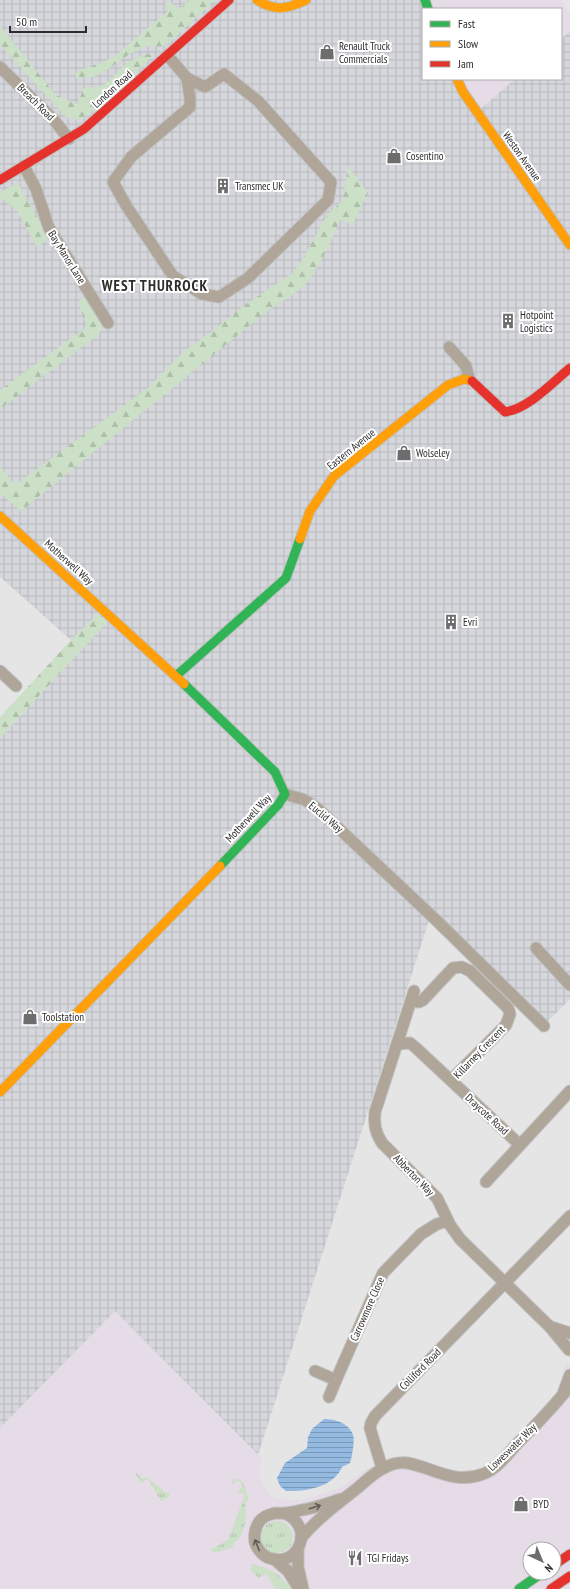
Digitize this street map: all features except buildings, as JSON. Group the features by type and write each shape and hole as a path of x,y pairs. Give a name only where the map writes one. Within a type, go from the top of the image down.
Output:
{"street":[{"name":"London Road","path":"0,180 69,139 98,118 229,0"},
{"path":"257,0 266,6 281,9 306,0"},
{"path":"168,56 187,78 205,87 224,74 258,101 331,182 328,200 248,278 219,297 202,294 173,276 127,207 113,182 131,157 190,107 187,78"},
{"name":"Breach Road","path":"0,67 54,120 69,139"},
{"name":"Weston Avenue","path":"457,80 463,92 570,245"},
{"name":"Bay Manor Lane","path":"24,166 36,189 49,228 108,322"},
{"path":"449,347 466,366 469,379 477,384 496,405 505,412 513,411 530,401 570,368"},
{"name":"Eastern Avenue","path":"176,676 286,578 310,511 334,476 448,385 457,380 469,379"},
{"name":"Motherwell Way","path":"0,516 176,676 275,772 285,794 278,805 243,842 0,1092"},
{"path":"0,671 16,686"},
{"name":"Euclid Way","path":"285,794 305,800 317,808 362,849 544,1026"},
{"path":"536,948 570,985"},
{"name":"Killarney Crescent","path":"413,996 419,1002 423,1000 453,968 462,967 470,971 508,1008 509,1017 506,1025 451,1080"},
{"name":"Abberton Way","path":"413,996 375,1112 375,1129 382,1143 437,1198 448,1221 460,1238 550,1327 570,1349"},
{"name":"Draycote Road","path":"397,1044 410,1043 520,1145"},
{"path":"486,1182 570,1091"},
{"name":"Colliford Road","path":"382,1468 370,1428 375,1416 570,1216"},
{"name":"Carrowmore Close","path":"329,1397 383,1274 428,1228 448,1221"},
{"name":"Abberton Way","path":"550,1327 570,1333"},
{"path":"314,1371 336,1380"},
{"name":"Loweswater Way","path":"562,1396 570,1375"},
{"name":"Loweswater Way","path":"301,1538 314,1524 372,1474 382,1468 396,1463 406,1463 450,1477 465,1478 484,1474 494,1468 552,1408 570,1386"},
{"name":"Loweswater Way","path":"284,1514 305,1510 345,1497"},
{"path":"299,1589 288,1571 274,1559 264,1555 256,1546 254,1535 256,1528 266,1516 277,1513 284,1514 294,1519 298,1524 301,1538 298,1549 298,1567 303,1589"},
{"path":"274,1559 284,1559 291,1556 298,1549"},
{"path":"551,1589 570,1576"},
{"path":"519,1589 530,1581"}],"shaded area":[{"path":"0,0 425,0 422,8 422,80 458,80 477,112 514,80 562,80 562,38 570,31 570,999 548,1021 432,911 258,1455 115,1311 0,1428 0,738 108,621 99,613 71,640 0,577"},
{"path":"425,0 561,0 570,13 570,31 562,38 562,8 429,8"},
{"path":"458,80 514,80 477,112"},
{"path":"115,1311 263,1459 260,1466 259,1475 267,1491 275,1498 288,1500 303,1500 322,1494 343,1486 364,1470 384,1461 405,1456 463,1472 484,1467 557,1394 566,1362 570,1365 570,1589 0,1589 0,1428"}],"green space":[{"path":"190,0 215,0 166,45 145,47 128,55 101,73 85,78 76,78 76,72 79,70 104,62 117,54 168,11 164,5 170,1 178,10"},
{"path":"0,26 56,95 77,104 84,88 103,86 128,62 148,54 154,55 112,95 81,120 67,118 0,45"},
{"path":"348,166 368,193 353,224 340,220 322,259 308,281 300,289 270,309 21,511 0,493 0,466 12,482 19,482 148,388 183,352 246,304 293,273 305,255 327,215 343,200"},
{"path":"18,183 49,239 37,247 16,209 0,198 1,192"},
{"path":"87,295 105,324 99,334 0,409 0,390 84,329 86,324 78,301"},
{"path":"99,613 108,621 0,738 0,717 71,640"},
{"path":"134,1471 143,1479 146,1477 169,1493 169,1497 161,1501 148,1479 141,1483"},
{"path":"235,1479 242,1481 249,1501 245,1502 246,1514 243,1531 237,1541 232,1545 234,1547 216,1553 210,1550 228,1540 245,1495 237,1492 243,1486 238,1480 232,1485 232,1481"},
{"path":"274,1521 280,1521 290,1528 293,1537 292,1543 286,1550 280,1553 274,1553 264,1546 261,1540 261,1534 268,1524"},
{"path":"251,1564 269,1569 279,1575 291,1589 275,1589 267,1574 259,1578 252,1572"}],"water":[{"path":"324,1419 341,1422 351,1431 354,1441 350,1463 342,1467 338,1474 326,1484 310,1489 286,1491 280,1486 277,1478 285,1463 307,1448 308,1437 312,1429"}],"traffic: fast":[{"path":"425,0 428,8"},
{"path":"176,676 286,578 300,539"},
{"path":"184,684 275,772 285,794 278,805 220,866"},
{"path":"519,1589 530,1581"}],"traffic: slow":[{"path":"257,0 276,8 287,7 306,0"},
{"path":"457,80 463,92 570,245"},
{"path":"300,539 310,511 334,476 448,385 464,379 472,381"},
{"path":"0,516 184,684"},
{"path":"0,1092 220,866"}],"traffic: jam":[{"path":"0,180 84,129 229,0"},
{"path":"472,381 505,412 514,410 531,400 570,368"},
{"path":"562,1560 570,1554"},
{"path":"551,1589 570,1576"}],"place":[{"name":"Renault Truck Commercials","path":"327,52"},
{"name":"Cosentino","path":"394,156"},
{"name":"Transmec UK","path":"223,186"},
{"name":"Hotpoint Logistics","path":"508,321"},
{"name":"Wolseley","path":"404,453"},
{"name":"Evri","path":"451,622"},
{"name":"Toolstation","path":"30,1017"},
{"name":"BYD","path":"521,1504"},
{"name":"TGI Fridays","path":"355,1558"}],"district":[{"name":"WEST THURROCK","path":"155,286"}]}
